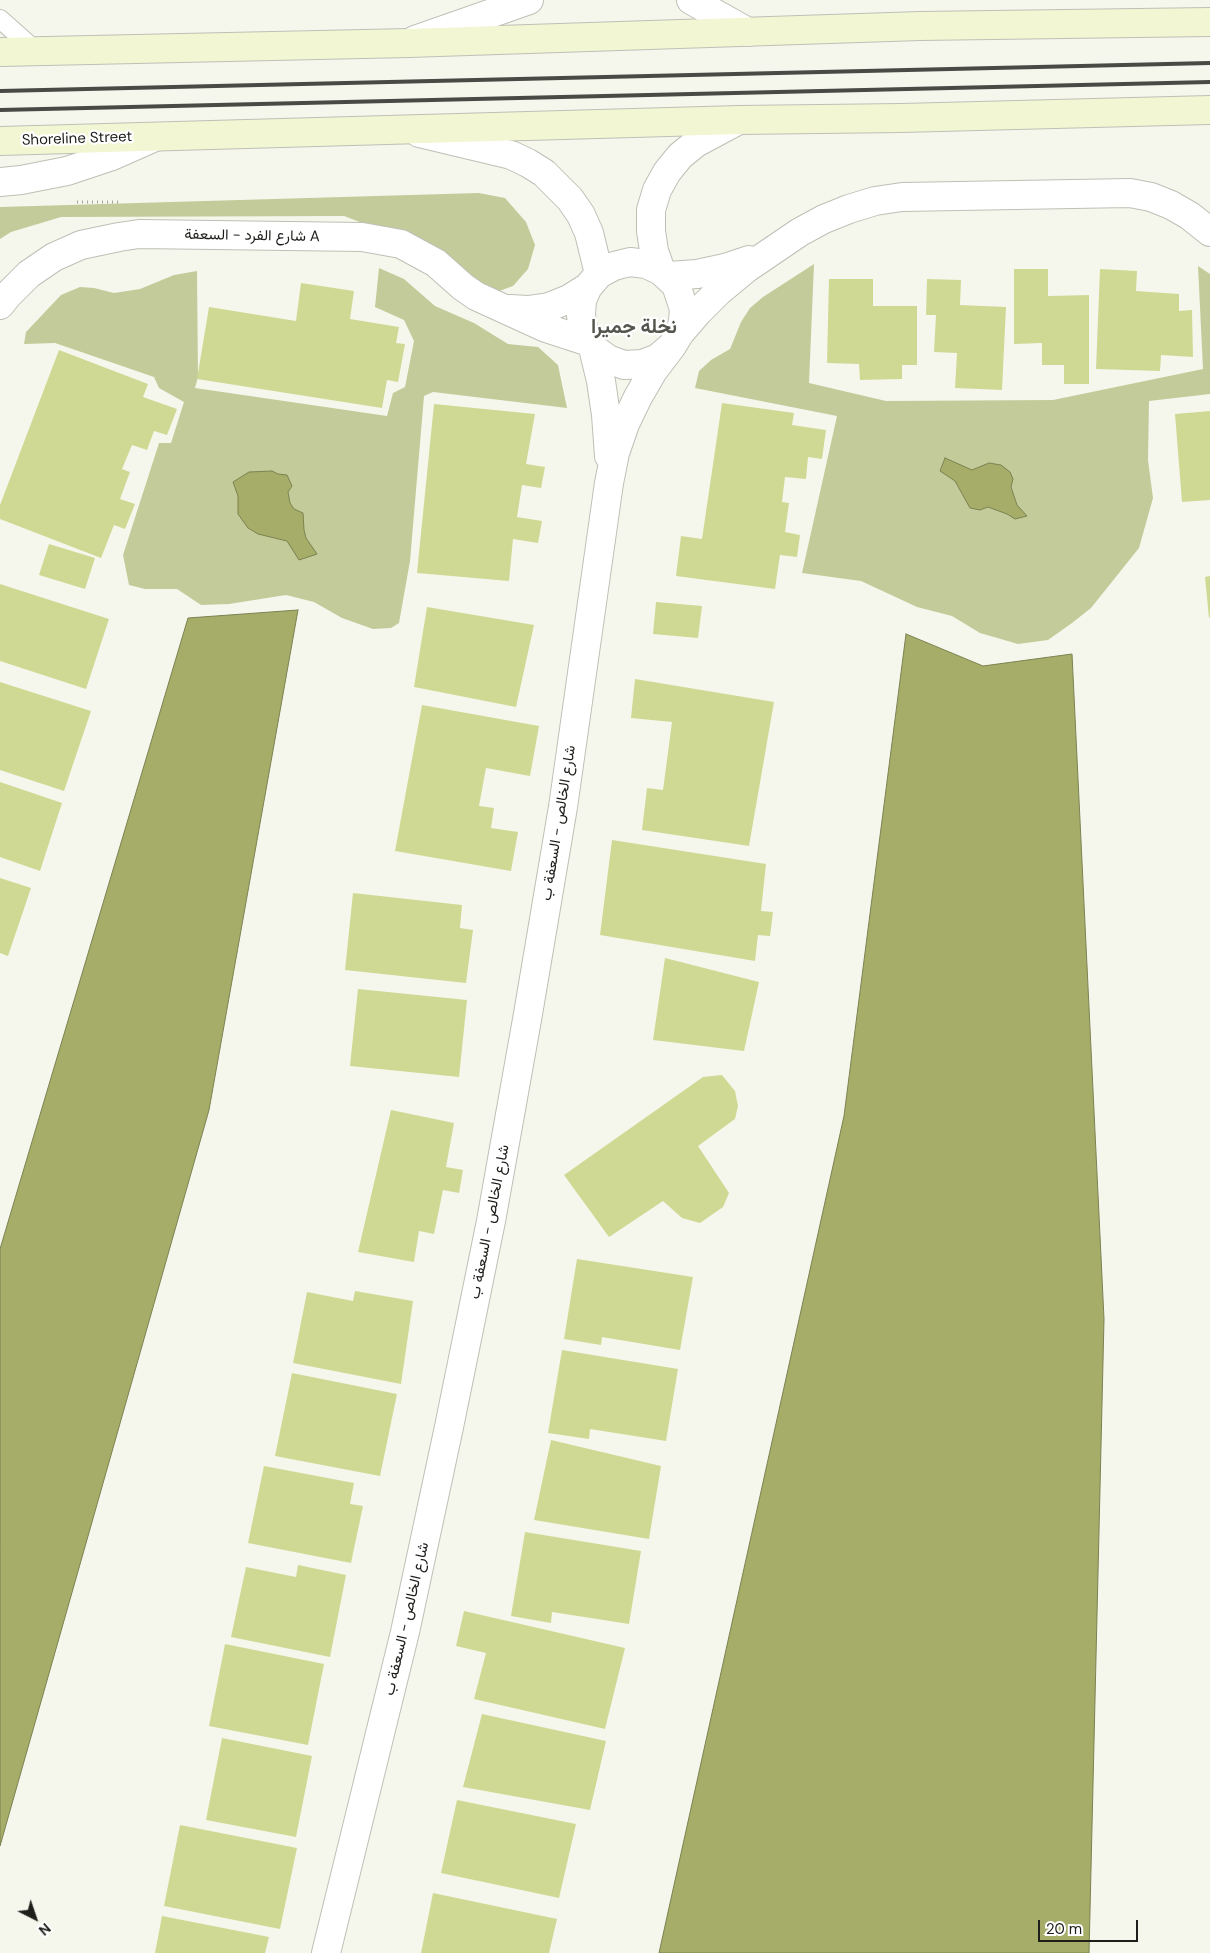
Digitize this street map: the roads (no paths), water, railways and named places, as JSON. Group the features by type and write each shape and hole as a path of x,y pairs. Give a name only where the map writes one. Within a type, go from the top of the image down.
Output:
{"main road":[{"path":"0,52 408,43 920,26 1210,22"},
{"name":"Shoreline Street","path":"0,141 410,131 739,120 1210,111"}],"street":[{"path":"408,43 529,0"},
{"path":"691,0 748,32"},
{"path":"0,44 36,51"},
{"path":"676,340 684,308 676,285 665,273 654,251 650,231 651,210 657,190 666,172 680,156 696,143 739,120"},
{"path":"410,131 510,155 544,173 564,192 581,215 589,233 593,281"},
{"path":"0,182 21,180 67,170 112,156 155,137"},
{"path":"778,247 752,259 725,268 697,274 665,273 646,264 630,262 614,266 593,281 582,300 581,315 583,329 591,345 608,359 624,365 642,364 658,358 676,340 698,312 718,292 747,268 824,219 875,201 902,197 1130,193 1151,197 1171,205 1190,216 1210,232"},
{"name":"شارع الفرد - السعفة A","path":"0,305 29,274 54,257 81,245 119,237 139,234 362,237 382,239 401,244 436,263 462,287 491,303 506,308 546,328 591,345"},
{"name":"شارع الفرد - السعفة A","path":"506,308 528,310 549,307 570,299 593,281"},
{"name":"شارع الخالص - السعفة ب","path":"326,1953 405,1632 450,1427 491,1221 563,807 609,483 625,424 649,377 676,340"},
{"name":"شارع الخالص - السعفة ب","path":"591,345 606,415 609,483"}],"lane":[{"path":"0,19 36,51"}],"railway":[{"path":"0,91 1210,63"},
{"path":"0,110 1210,82"}],"district":[{"name":"نخلة جميرا","path":"634,328"}]}
